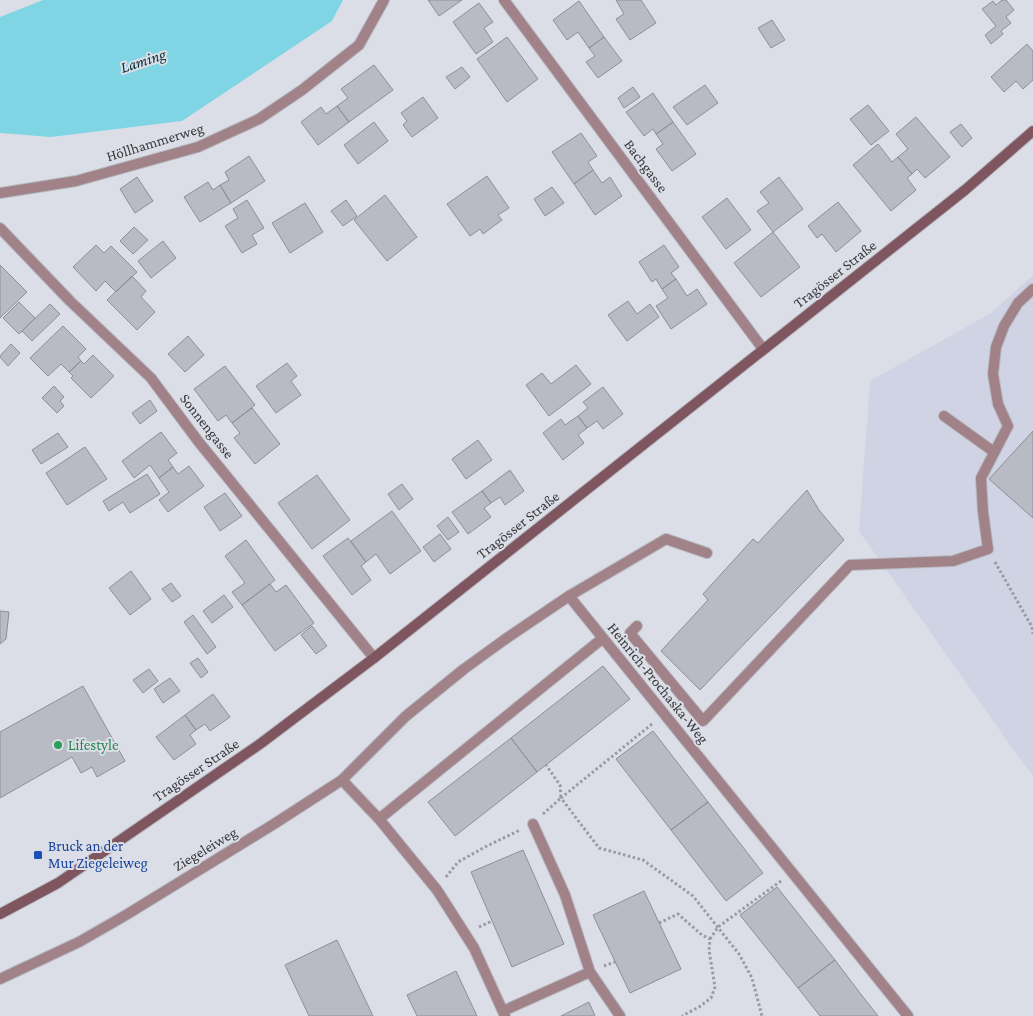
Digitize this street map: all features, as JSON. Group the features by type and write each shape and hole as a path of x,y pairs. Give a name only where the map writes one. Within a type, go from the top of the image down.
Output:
{"main road":[{"name":"Tragösser Straße","path":"0,914 58,883 260,744 374,658 965,190 1033,131"}],"street":[{"name":"Höllhammerweg","path":"0,193 76,181 198,147 258,119 302,90 360,45 384,0"},
{"name":"Bachgasse","path":"504,0 764,349"},
{"name":"Sonnengasse","path":"0,228 70,301 151,378 198,441 374,658"},
{"path":"637,626 630,633 703,721 850,565 953,561 988,549 982,512 981,478 1008,426 998,404 993,374 996,346 1004,326 1018,303 1033,289"},
{"path":"944,416 994,452"},
{"path":"590,972 504,1014 474,948 437,890 379,819 342,780 406,716 464,669 569,596 666,539 707,553"},
{"name":"Heinrich-Prochaska-Weg","path":"569,596 908,1016"},
{"path":"379,819 602,638"},
{"name":"Ziegeleiweg","path":"0,979 79,942 126,915 342,780"},
{"path":"533,824 565,895 590,972 620,1016"}],"path":[{"path":"988,549 1032,627 1033,634"},
{"path":"437,890 458,862 484,847 533,824 561,798 664,714"},
{"path":"546,765 560,785 561,798 599,848 642,860 693,896 739,954 752,978 762,1016"},
{"path":"682,1016 699,1008 711,998 715,987 709,950 710,938 718,927 772,886 793,874"},
{"path":"659,923 678,914 702,935 710,938"}],"shaded area":[{"path":"1033,275 1033,775 859,531 870,381 991,313"}],"water":[{"name":"Laming","path":"43,0 343,0 332,21 182,121 51,137 0,133 0,17"}],"building":[{"path":"428,0 462,0 439,16"},
{"path":"616,0 641,0 656,23 630,40 616,19 624,14"},
{"path":"1002,0 1006,0 1014,10 1006,17 1011,23 1001,31 1003,34 991,44 985,35 996,26 982,9 993,1 996,5"},
{"path":"579,1 604,37 589,48 578,32 567,40 553,20"},
{"path":"479,3 493,22 484,28 493,42 476,54 453,22"},
{"path":"772,20 785,40 771,48 758,28"},
{"path":"507,37 538,79 507,102 477,59"},
{"path":"604,37 622,61 598,78 586,62 595,56 589,48"},
{"path":"1027,44 1033,51 1033,80 1023,89 1016,81 1004,92 991,77"},
{"path":"374,65 393,90 349,122 337,106 348,98 341,89"},
{"path":"462,67 470,77 455,89 446,77"},
{"path":"705,85 718,103 687,125 673,107"},
{"path":"633,87 640,97 624,108 618,98"},
{"path":"653,93 673,122 656,134 653,129 644,136 626,112"},
{"path":"423,97 438,118 412,137 403,125 407,121 401,113"},
{"path":"868,105 889,131 871,145 850,119"},
{"path":"337,106 349,122 318,145 301,122 321,107 326,114"},
{"path":"916,117 950,157 925,178 917,169 912,174 898,157 908,149 896,134"},
{"path":"374,122 388,141 358,164 344,145"},
{"path":"673,122 696,154 672,171 656,149 663,144 656,134"},
{"path":"961,124 972,138 962,147 950,132"},
{"path":"581,133 597,156 588,162 593,170 574,184 552,152"},
{"path":"878,144 892,162 898,157 912,174 907,178 916,190 891,211 853,165"},
{"path":"249,156 265,181 231,203 220,185 229,180 225,172"},
{"path":"593,170 602,183 610,177 622,196 595,215 574,184"},
{"path":"487,176 509,208 498,215 502,220 483,234 480,229 470,236 447,204"},
{"path":"137,177 153,201 135,213 120,189"},
{"path":"779,177 803,209 773,232 757,211 769,203 760,192"},
{"path":"208,182 213,190 220,185 231,203 200,222 184,197"},
{"path":"552,187 564,203 545,216 534,199"},
{"path":"385,195 417,237 387,261 354,220"},
{"path":"727,198 751,230 726,249 702,217"},
{"path":"247,200 264,228 252,235 257,244 242,253 225,226 238,218 233,209"},
{"path":"346,200 357,216 343,226 331,211"},
{"path":"838,202 861,231 836,252 822,234 817,238 808,226"},
{"path":"305,203 323,232 290,253 272,223"},
{"path":"134,227 148,240 133,254 120,241"},
{"path":"773,232 800,267 761,297 734,263"},
{"path":"163,241 176,258 151,278 138,261"},
{"path":"96,245 104,253 111,246 137,272 116,292 105,281 96,291 73,267"},
{"path":"664,245 679,267 671,273 676,279 662,289 656,279 652,282 639,262"},
{"path":"0,265 27,292 0,318"},
{"path":"132,276 146,291 141,297 155,312 137,330 107,300"},
{"path":"676,279 687,296 697,289 707,304 671,329 656,306 668,298 662,289"},
{"path":"628,301 637,314 650,304 659,317 627,341 608,315"},
{"path":"19,302 35,318 19,334 3,318"},
{"path":"50,304 60,314 32,341 22,331"},
{"path":"63,326 86,349 78,357 81,361 69,372 61,364 48,376 30,358"},
{"path":"188,336 204,355 185,372 168,354"},
{"path":"11,344 20,353 8,366 0,356"},
{"path":"93,355 114,376 91,398 71,378 73,376 69,372 81,361 84,364"},
{"path":"287,363 297,376 291,381 301,395 276,413 256,386"},
{"path":"576,365 591,384 549,416 526,385 542,373 551,384"},
{"path":"225,366 255,405 232,423 226,415 218,421 194,389"},
{"path":"54,386 64,397 60,401 64,406 57,413 42,398"},
{"path":"603,387 623,414 603,429 597,421 587,428 578,416 588,408 583,402"},
{"path":"150,400 157,411 140,424 132,413"},
{"path":"252,408 280,444 255,464 234,438 240,433 232,423"},
{"path":"578,416 587,428 578,435 584,443 563,460 543,433 561,419 565,425"},
{"path":"1033,431 1033,518 989,479"},
{"path":"161,432 177,453 168,460 173,467 159,478 150,465 134,478 122,461"},
{"path":"58,433 68,447 41,464 32,450"},
{"path":"478,440 492,460 466,479 452,459"},
{"path":"85,447 107,479 67,505 46,473"},
{"path":"189,466 204,486 168,512 159,500 169,492 159,478 173,467 178,474"},
{"path":"510,470 524,491 505,505 500,497 491,503 482,491"},
{"path":"147,474 160,494 130,513 123,502 109,511 103,501"},
{"path":"317,475 350,520 312,549 278,503"},
{"path":"402,484 413,499 399,510 388,494"},
{"path":"807,490 819,510 844,540 700,690 661,651 708,600 703,594 753,539 758,543"},
{"path":"482,491 491,503 484,508 491,517 468,534 452,512"},
{"path":"225,493 242,516 220,531 204,507"},
{"path":"392,511 421,551 390,574 376,554 366,562 351,541"},
{"path":"448,517 459,532 448,540 437,526"},
{"path":"440,534 451,549 434,562 423,547"},
{"path":"348,538 366,562 361,566 371,580 352,595 323,556"},
{"path":"246,540 275,580 242,605 232,592 245,583 225,556"},
{"path":"131,571 151,599 130,615 109,588"},
{"path":"171,583 181,596 172,602 162,589"},
{"path":"270,584 276,592 286,585 314,623 275,651 242,605"},
{"path":"224,595 233,607 212,623 203,611"},
{"path":"0,611 9,612 6,639 0,644"},
{"path":"193,615 216,647 207,654 184,622"},
{"path":"312,626 327,646 316,654 301,635"},
{"path":"198,658 208,672 201,678 190,663"},
{"path":"603,666 630,699 537,772 511,738"},
{"path":"149,669 158,681 143,693 133,680"},
{"path":"170,678 180,691 163,703 154,689"},
{"name":"Lifestyle","path":"83,686 125,761 97,777 92,767 81,773 72,757 0,798 0,732"},
{"path":"213,694 230,717 210,731 205,724 196,730 185,715"},
{"path":"185,715 196,730 190,735 196,744 174,760 156,737"},
{"path":"653,731 708,802 671,830 616,759"},
{"path":"511,738 537,772 455,836 428,802"},
{"path":"708,802 763,873 726,901 671,830"},
{"path":"523,850 564,944 512,967 471,872"},
{"path":"777,887 835,960 798,988 740,915"},
{"path":"644,891 681,969 630,993 593,915"},
{"path":"337,940 373,1016 309,1016 285,965"},
{"path":"835,960 878,1016 820,1016 798,988"},
{"path":"456,971 477,1016 417,1016 407,995"},
{"path":"589,1002 595,1016 561,1016"}],"place":[{"name":"Lifestyle","path":"58,745"},
{"name":"Bruck an der Mur Ziegeleiweg","path":"38,855"}]}
